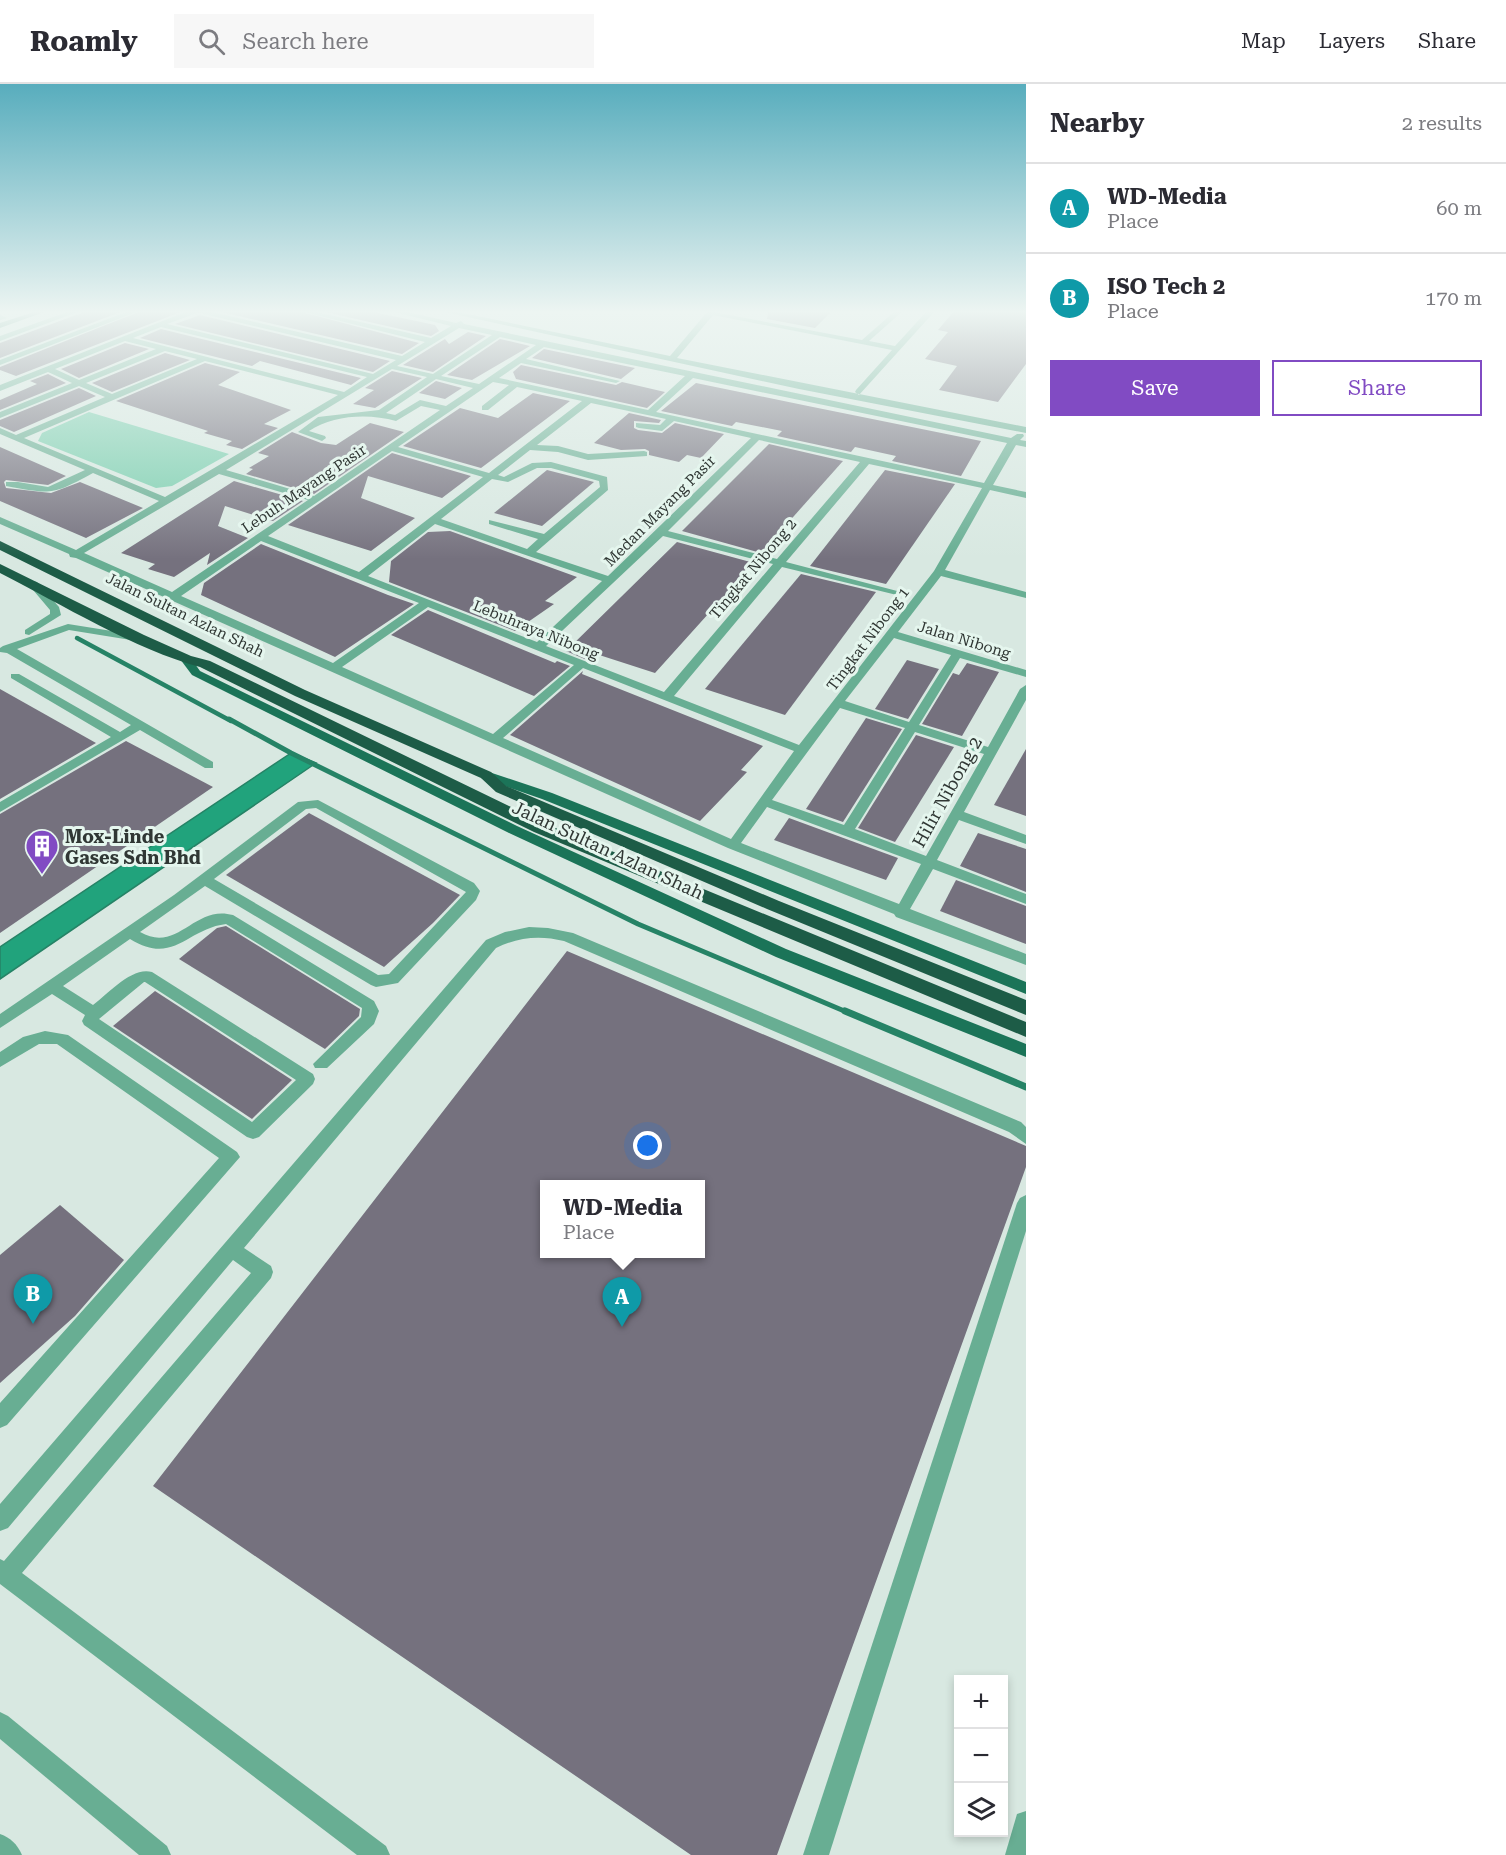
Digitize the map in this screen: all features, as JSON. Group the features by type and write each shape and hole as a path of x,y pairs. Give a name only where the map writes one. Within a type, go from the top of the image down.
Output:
{"highway":[{"name":"Jalan Sultan Azlan Shah","path":"0,545 300,693 486,775 501,789 773,905 1026,1008"},
{"name":"Jalan Sultan Azlan Shah","path":"0,568 140,638 186,659 205,664 540,828 1026,1030"}],"main road":[{"name":"Jalan Sultan Azlan Shah","path":"186,659 196,673 512,829 781,953 1026,1051"},
{"name":"Jalan Sultan Azlan Shah","path":"486,775 547,796 1026,988"}],"street":[{"path":"0,415 52,394"},
{"path":"103,394 111,397"},
{"path":"16,438 119,394"},
{"path":"341,394 346,395"},
{"path":"378,412 407,394"},
{"name":"Lebuh Mayang Pasir","path":"172,597 471,394"},
{"path":"485,408 504,394"},
{"path":"557,394 1026,495"},
{"path":"649,414 671,394"},
{"path":"782,394 1026,444"},
{"path":"850,394 995,424 1024,426"},
{"path":"867,394 1024,426"},
{"path":"74,555 346,395"},
{"path":"362,575 588,401"},
{"path":"322,438 302,432 321,419 378,412 396,418 420,403 448,409"},
{"path":"639,425 662,428 671,419"},
{"path":"995,424 1008,432 1013,441"},
{"path":"1013,441 1024,426"},
{"path":"0,431 166,501"},
{"name":"Medan Mayang Pasir","path":"538,647 610,581 756,438"},
{"name":"Tingkat Nibong 1","path":"733,845 801,750 939,572 1013,441"},
{"path":"528,447 558,449 588,457 644,454"},
{"path":"390,448 490,476 512,479 535,465 551,465 604,479 605,488 529,552"},
{"name":"Tingkat Nibong 2","path":"666,697 777,563 865,462"},
{"path":"4,487 21,484 42,490 51,489 92,471"},
{"path":"220,471 316,499"},
{"path":"0,476 10,482 4,487"},
{"path":"0,520 74,555 733,845 901,913 1026,960"},
{"name":"Medan Mayang Pasir","path":"433,520 610,581"},
{"path":"493,522 546,538"},
{"path":"661,532 897,594"},
{"name":"Lebuhraya Nibong","path":"260,537 362,575 801,750"},
{"path":"939,572 1026,596"},
{"path":"4,650 56,615 55,609 33,584"},
{"path":"333,668 428,602"},
{"path":"4,650 68,627 140,638"},
{"name":"Jalan Nibong","path":"893,634 1026,674"},
{"path":"4,650 141,724 209,765"},
{"path":"847,831 957,654"},
{"path":"494,740 581,664"},
{"path":"15,676 120,737"},
{"name":"Hilir Nibong 2","path":"901,913 1026,689"},
{"path":"838,703 991,752"},
{"path":"0,808 141,724"},
{"path":"765,802 1026,899"},
{"path":"0,1022 199,883 303,805 310,803 318,804 359,826 469,886 473,891 471,897 393,979 376,981 199,883"},
{"path":"955,814 1026,840"},
{"path":"129,932 144,943 156,946 171,945 198,924 211,919 228,919 369,1005 371,1011 368,1020 321,1064"},
{"path":"0,1520 491,944 509,934 552,932 568,937 1015,1127 1026,1137"},
{"path":"147,976 307,1078 253,1132 90,1021 94,1013 139,978 147,976"},
{"path":"52,986 94,1013"},
{"path":"0,1061 27,1042 40,1038 62,1039 231,1157 0,1418"},
{"path":"816,1855 1026,1203"},
{"path":"231,1249 264,1272 3,1573 377,1855"},
{"path":"0,1724 158,1855"},
{"path":"1018,1855 1026,1823"},
{"path":"0,1846 9,1855"}],"shaded area":[{"path":"89,412 229,454 172,486 156,488 38,441 42,433"},
{"path":"291,753 316,763 0,979 0,947"}],"building":[{"path":"15,394 40,394 0,410 0,400"},
{"path":"65,394 91,394 96,396 14,432 0,426 0,420"},
{"path":"133,394 243,394 291,410 264,424 278,428 242,449 226,445 232,441 204,433 208,431 116,401"},
{"path":"369,394 397,394 375,408 353,404"},
{"path":"422,394 453,394 445,399"},
{"path":"532,394 570,401 481,468 403,446 460,408 498,418"},
{"path":"582,394 663,394 647,408"},
{"path":"683,394 748,394 981,441 961,476 892,461 896,456 855,447 851,452 777,436 782,431 736,422 732,426 661,411"},
{"path":"957,394 1004,394 998,402"},
{"path":"629,413 661,420 659,423 634,421 634,428 638,430 662,433 675,423 724,434 701,458 687,455 679,462 649,455 649,451 645,449 621,450 594,443"},
{"path":"370,423 404,432 314,494 246,474 253,469 249,468 269,456 258,453 292,432 321,443 336,445"},
{"path":"769,444 843,461 761,553 682,531"},
{"path":"0,447 66,476 48,485 6,480 4,482 6,488 51,493 80,482 143,508 86,538 0,501"},
{"path":"392,453 471,476 442,498 368,476 361,498 415,518 371,551 288,525"},
{"path":"547,470 594,482 542,526 494,513"},
{"path":"885,470 955,484 886,584 810,566"},
{"path":"234,481 303,501 273,521 225,506 218,526 248,538 207,565 210,553 174,577 148,569 155,564 121,553"},
{"path":"450,531 577,577 545,601 554,604 515,631 389,582 391,561 428,532"},
{"path":"677,542 754,563 655,673 590,652 587,660 566,651"},
{"path":"261,544 414,604 335,657 201,595 204,583"},
{"path":"801,574 876,592 785,715 705,689"},
{"path":"428,610 555,663 557,661 570,666 534,696 391,635"},
{"path":"907,660 939,669 908,719 875,709"},
{"path":"967,663 999,672 962,736 922,724 953,673 959,675"},
{"path":"583,671 582,674 763,746 741,770 747,772 700,821 510,735"},
{"path":"0,689 96,743 0,799"},
{"path":"866,718 902,729 843,822 806,809"},
{"path":"916,735 954,747 895,842 858,828"},
{"name":"Mox-Linde Gases Sdn Bhd","path":"126,741 213,787 0,933 0,814"},
{"path":"1026,749 1026,816 994,805"},
{"path":"309,813 460,895 384,967 226,875"},
{"path":"789,818 898,858 886,880 774,840"},
{"path":"978,833 1026,849 1026,892 960,866"},
{"path":"956,880 1026,906 1026,944 940,911"},
{"path":"226,926 360,1009 359,1016 325,1049 179,959 217,928"},
{"path":"567,951 1026,1146 1026,1167 777,1855 691,1855 153,1486"},
{"path":"155,991 292,1080 252,1119 113,1026"},
{"path":"60,1205 124,1260 75,1316 0,1383 0,1255"}],"waterway":[{"path":"77,638 231,721"},
{"path":"229,719 291,753 638,924 849,1013"},
{"path":"845,1011 1026,1087"}],"place":[{"name":"Mox-Linde Gases Sdn Bhd","path":"42,875"},
{"name":"ISO Tech 2","path":"33,1324"},
{"name":"WD-Media","path":"622,1327"}]}
